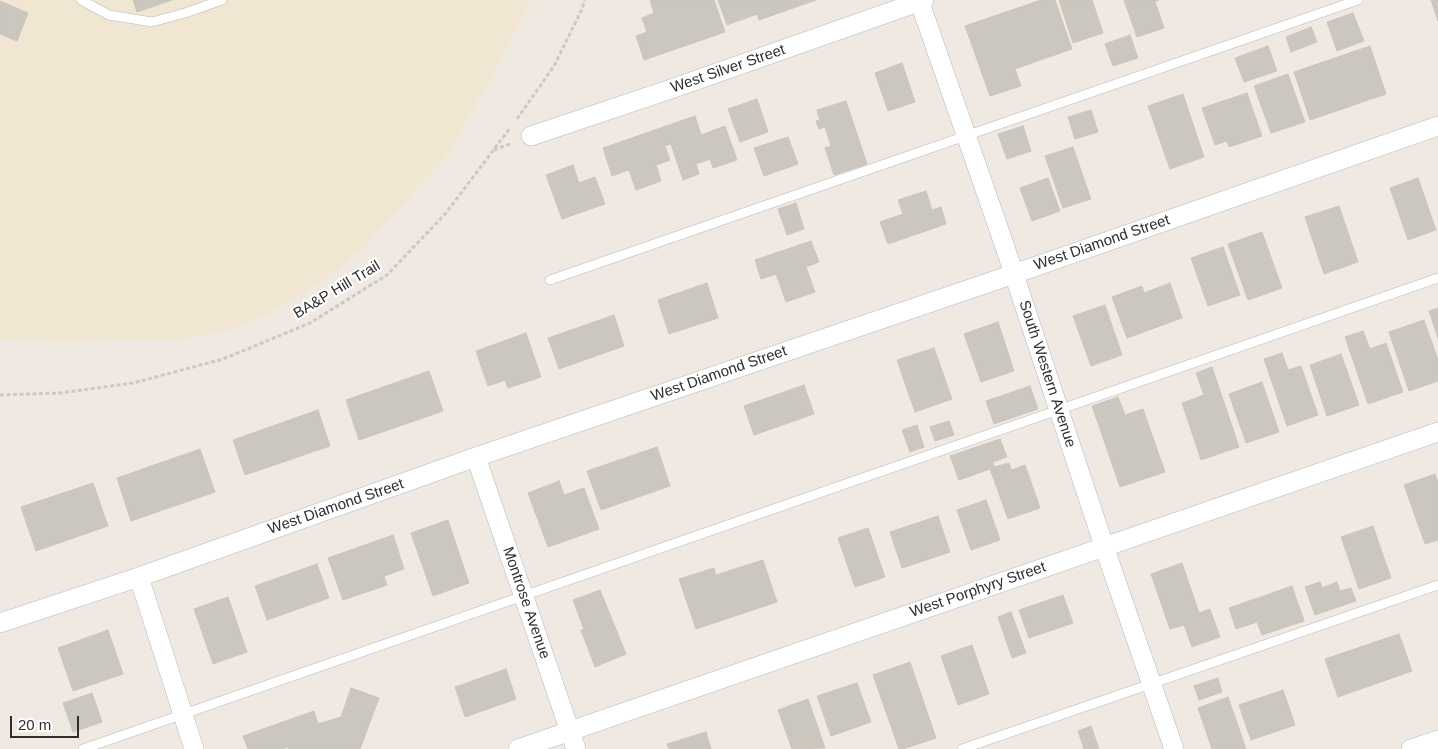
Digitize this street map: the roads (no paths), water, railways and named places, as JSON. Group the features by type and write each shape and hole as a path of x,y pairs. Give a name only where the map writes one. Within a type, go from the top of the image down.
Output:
{"street":[{"name":"South Western Avenue","path":"921,0 1174,749"},
{"name":"West Silver Street","path":"531,136 674,88 921,0"},
{"name":"West Diamond Street","path":"0,623 139,577 476,457 1014,274 1438,126"},
{"name":"West Porphyry Street","path":"518,749 1438,432"},
{"name":"Montrose Avenue","path":"476,457 576,749"},
{"path":"139,577 194,749"},
{"path":"1411,749 1438,740"}],"lane":[{"path":"82,0 109,15 152,22 222,0"},
{"path":"550,280 1358,0"},
{"path":"83,749 1438,278"},
{"path":"962,749 1438,585"}]}
